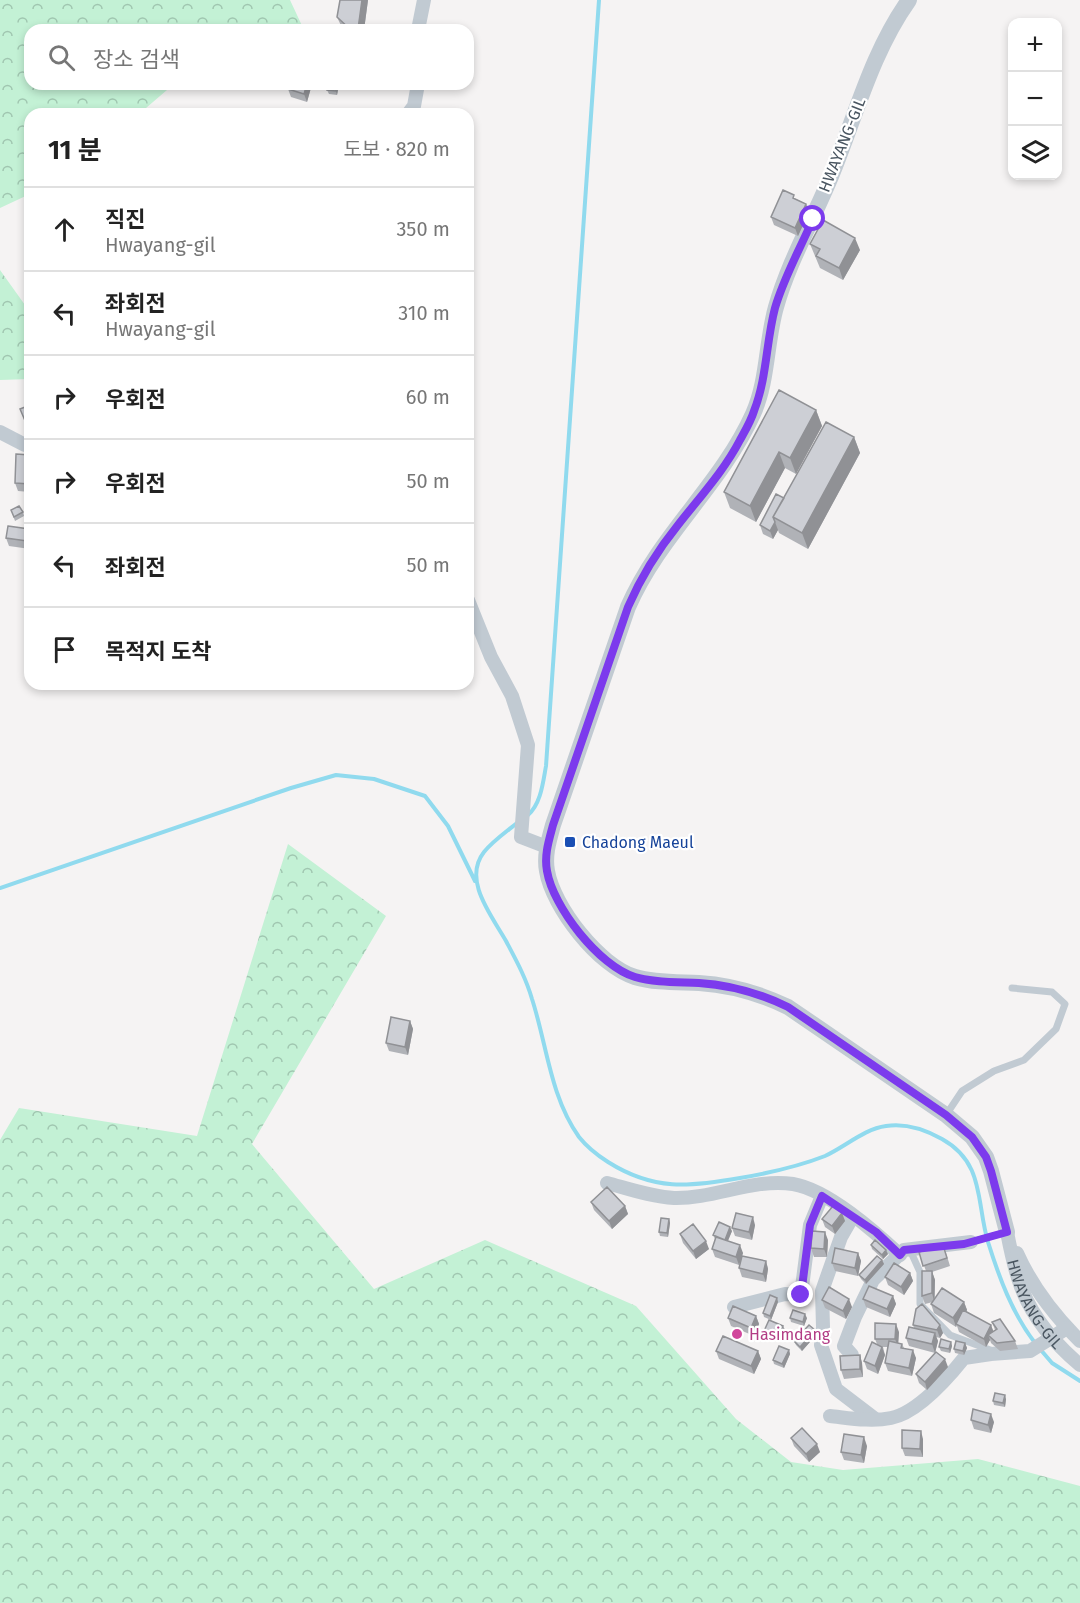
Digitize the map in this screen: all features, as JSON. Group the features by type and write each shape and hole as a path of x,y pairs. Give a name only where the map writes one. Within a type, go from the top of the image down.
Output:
{"street":[{"path":"419,24 424,0"},
{"name":"HWAYANG-GIL","path":"909,0 889,31 878,54 832,174 786,278 773,318 762,381 754,411 739,443 721,470 653,558 628,607 553,825 547,847 546,867 549,883 573,924 604,959 617,969 635,977 723,985 769,998 788,1007 946,1115 972,1137 986,1157 1000,1200 1000,1234 1024,1294 1049,1340 1080,1365"},
{"path":"412,108 417,90"},
{"path":"0,432 24,444"},
{"path":"474,615 491,657 512,696 528,745 521,837 547,847"},
{"path":"607,1183 675,1198 765,1183 794,1184 822,1196 905,1252"},
{"path":"734,1307 785,1294 801,1295 810,1225 822,1196"},
{"path":"853,1216 841,1237 822,1291 823,1327 820,1345 836,1389 874,1418"},
{"name":"HWAYANG-GIL","path":"1000,1234 1020,1260 1040,1295 1080,1341"},
{"path":"852,1355 844,1346 873,1281 905,1252 972,1242"},
{"path":"830,1416 855,1419 893,1418 916,1407 964,1358 1030,1351 1067,1328"}],"lane":[{"path":"946,1115 962,1091 994,1071 1024,1060 1056,1029 1065,1004 1052,992 1012,988"},
{"path":"972,1242 1000,1234"},
{"path":"905,1252 920,1272 920,1304 950,1335 999,1353"}],"green space":[{"path":"0,0 290,0 301,24 24,24 24,90 167,90 146,108 24,108 24,197 0,208"},
{"path":"0,270 24,304 24,379 0,380"},
{"path":"288,844 386,916 252,1144 374,1289 485,1240 636,1306 736,1419 791,1462 843,1470 978,1459 1080,1486 1080,1603 0,1603 0,1140 19,1108 197,1136"}],"building":[{"path":"340,0 362,0 359,24 345,24 337,17"},
{"path":"291,90 305,90 304,94"},
{"path":"783,190 806,204 795,228 771,217"},
{"path":"823,220 855,238 839,268 816,256 820,249 810,244"},
{"path":"779,390 816,410 790,458 779,452 750,506 724,492"},
{"path":"826,422 854,437 802,533 773,517"},
{"path":"16,454 24,455 24,484 15,483"},
{"path":"776,494 784,498 773,517 775,522 770,531 760,525"},
{"path":"19,506 23,512 14,517 11,510"},
{"path":"8,526 24,528 24,541 6,538"},
{"path":"391,1017 410,1021 405,1047 386,1043"},
{"path":"607,1187 625,1206 609,1221 591,1202"},
{"path":"833,1206 842,1213 832,1226 822,1219"},
{"path":"736,1213 753,1217 749,1232 732,1228"},
{"path":"661,1218 669,1219 667,1233 659,1232"},
{"path":"719,1222 730,1227 725,1240 713,1235"},
{"path":"693,1224 706,1241 693,1251 680,1234"},
{"path":"812,1231 825,1232 824,1249 811,1248"},
{"path":"716,1237 740,1245 736,1257 712,1249"},
{"path":"875,1240 886,1250 882,1255 871,1245"},
{"path":"943,1245 947,1258 923,1266 919,1252"},
{"path":"835,1248 858,1253 855,1268 832,1263"},
{"path":"742,1256 766,1261 763,1274 739,1268"},
{"path":"877,1256 882,1260 865,1280 859,1275"},
{"path":"894,1263 910,1273 901,1287 885,1277"},
{"path":"922,1271 932,1271 932,1293 922,1296"},
{"path":"869,1286 893,1296 887,1309 863,1299"},
{"path":"829,1287 849,1299 843,1311 822,1300"},
{"path":"942,1288 964,1302 953,1318 931,1304"},
{"path":"770,1295 777,1298 770,1316 763,1313"},
{"path":"922,1304 940,1325 937,1330 913,1325 916,1309"},
{"path":"733,1306 756,1316 751,1328 728,1318"},
{"path":"793,1310 805,1314 803,1322 790,1318"},
{"path":"963,1310 991,1325 984,1339 956,1324"},
{"path":"1000,1319 1015,1341 997,1343 988,1335 997,1329 992,1322"},
{"path":"769,1320 783,1326 778,1337 764,1331"},
{"path":"875,1323 896,1324 895,1339 875,1339"},
{"path":"809,1325 815,1330 800,1347 794,1341"},
{"path":"909,1327 935,1333 932,1344 906,1338"},
{"path":"723,1336 758,1351 751,1366 716,1351"},
{"path":"941,1339 951,1342 949,1349 939,1347"},
{"path":"889,1341 902,1344 901,1348 913,1350 909,1368 885,1363"},
{"path":"956,1341 965,1343 963,1351 954,1349"},
{"path":"872,1342 882,1347 875,1366 864,1361"},
{"path":"779,1346 789,1350 782,1364 773,1360"},
{"path":"936,1352 945,1359 925,1382 916,1374"},
{"path":"860,1355 860,1369 841,1370 840,1356"},
{"path":"995,1393 1005,1395 1003,1403 993,1401"},
{"path":"973,1409 991,1414 988,1425 971,1420"},
{"path":"802,1428 817,1444 806,1454 791,1438"},
{"path":"902,1430 921,1431 920,1449 902,1448"},
{"path":"844,1434 864,1437 861,1455 841,1452"}],"waterway":[{"path":"528,815 539,799 546,766 599,0"},
{"path":"0,888 291,788 336,775 374,779 425,796 448,826 475,881"},
{"path":"517,823 484,852 478,863 476,874 478,886 487,909 524,976 555,1087 569,1121 585,1144 608,1162 641,1178 688,1185 751,1176 804,1163 825,1156 862,1134 886,1126 908,1126 929,1133 956,1149 966,1160 977,1184 984,1227 997,1268 1013,1307 1035,1343"},
{"path":"1040,1349 1052,1363 1080,1381"}],"place":[{"name":"Chadong Maeul","path":"570,842"},
{"name":"Hasimdang","path":"737,1334"}],"route":[{"path":"801,1295 810,1225 822,1196 876,1232 900,1255 904,1250 964,1244 1007,1232 1000,1200 986,1157 972,1137 946,1115 788,1007 769,998 723,985 659,981 635,977 617,969 604,959 573,924 549,883 546,867 547,847 553,825 628,607 653,558 739,443 754,411 776,308 786,278 813,219"}]}
